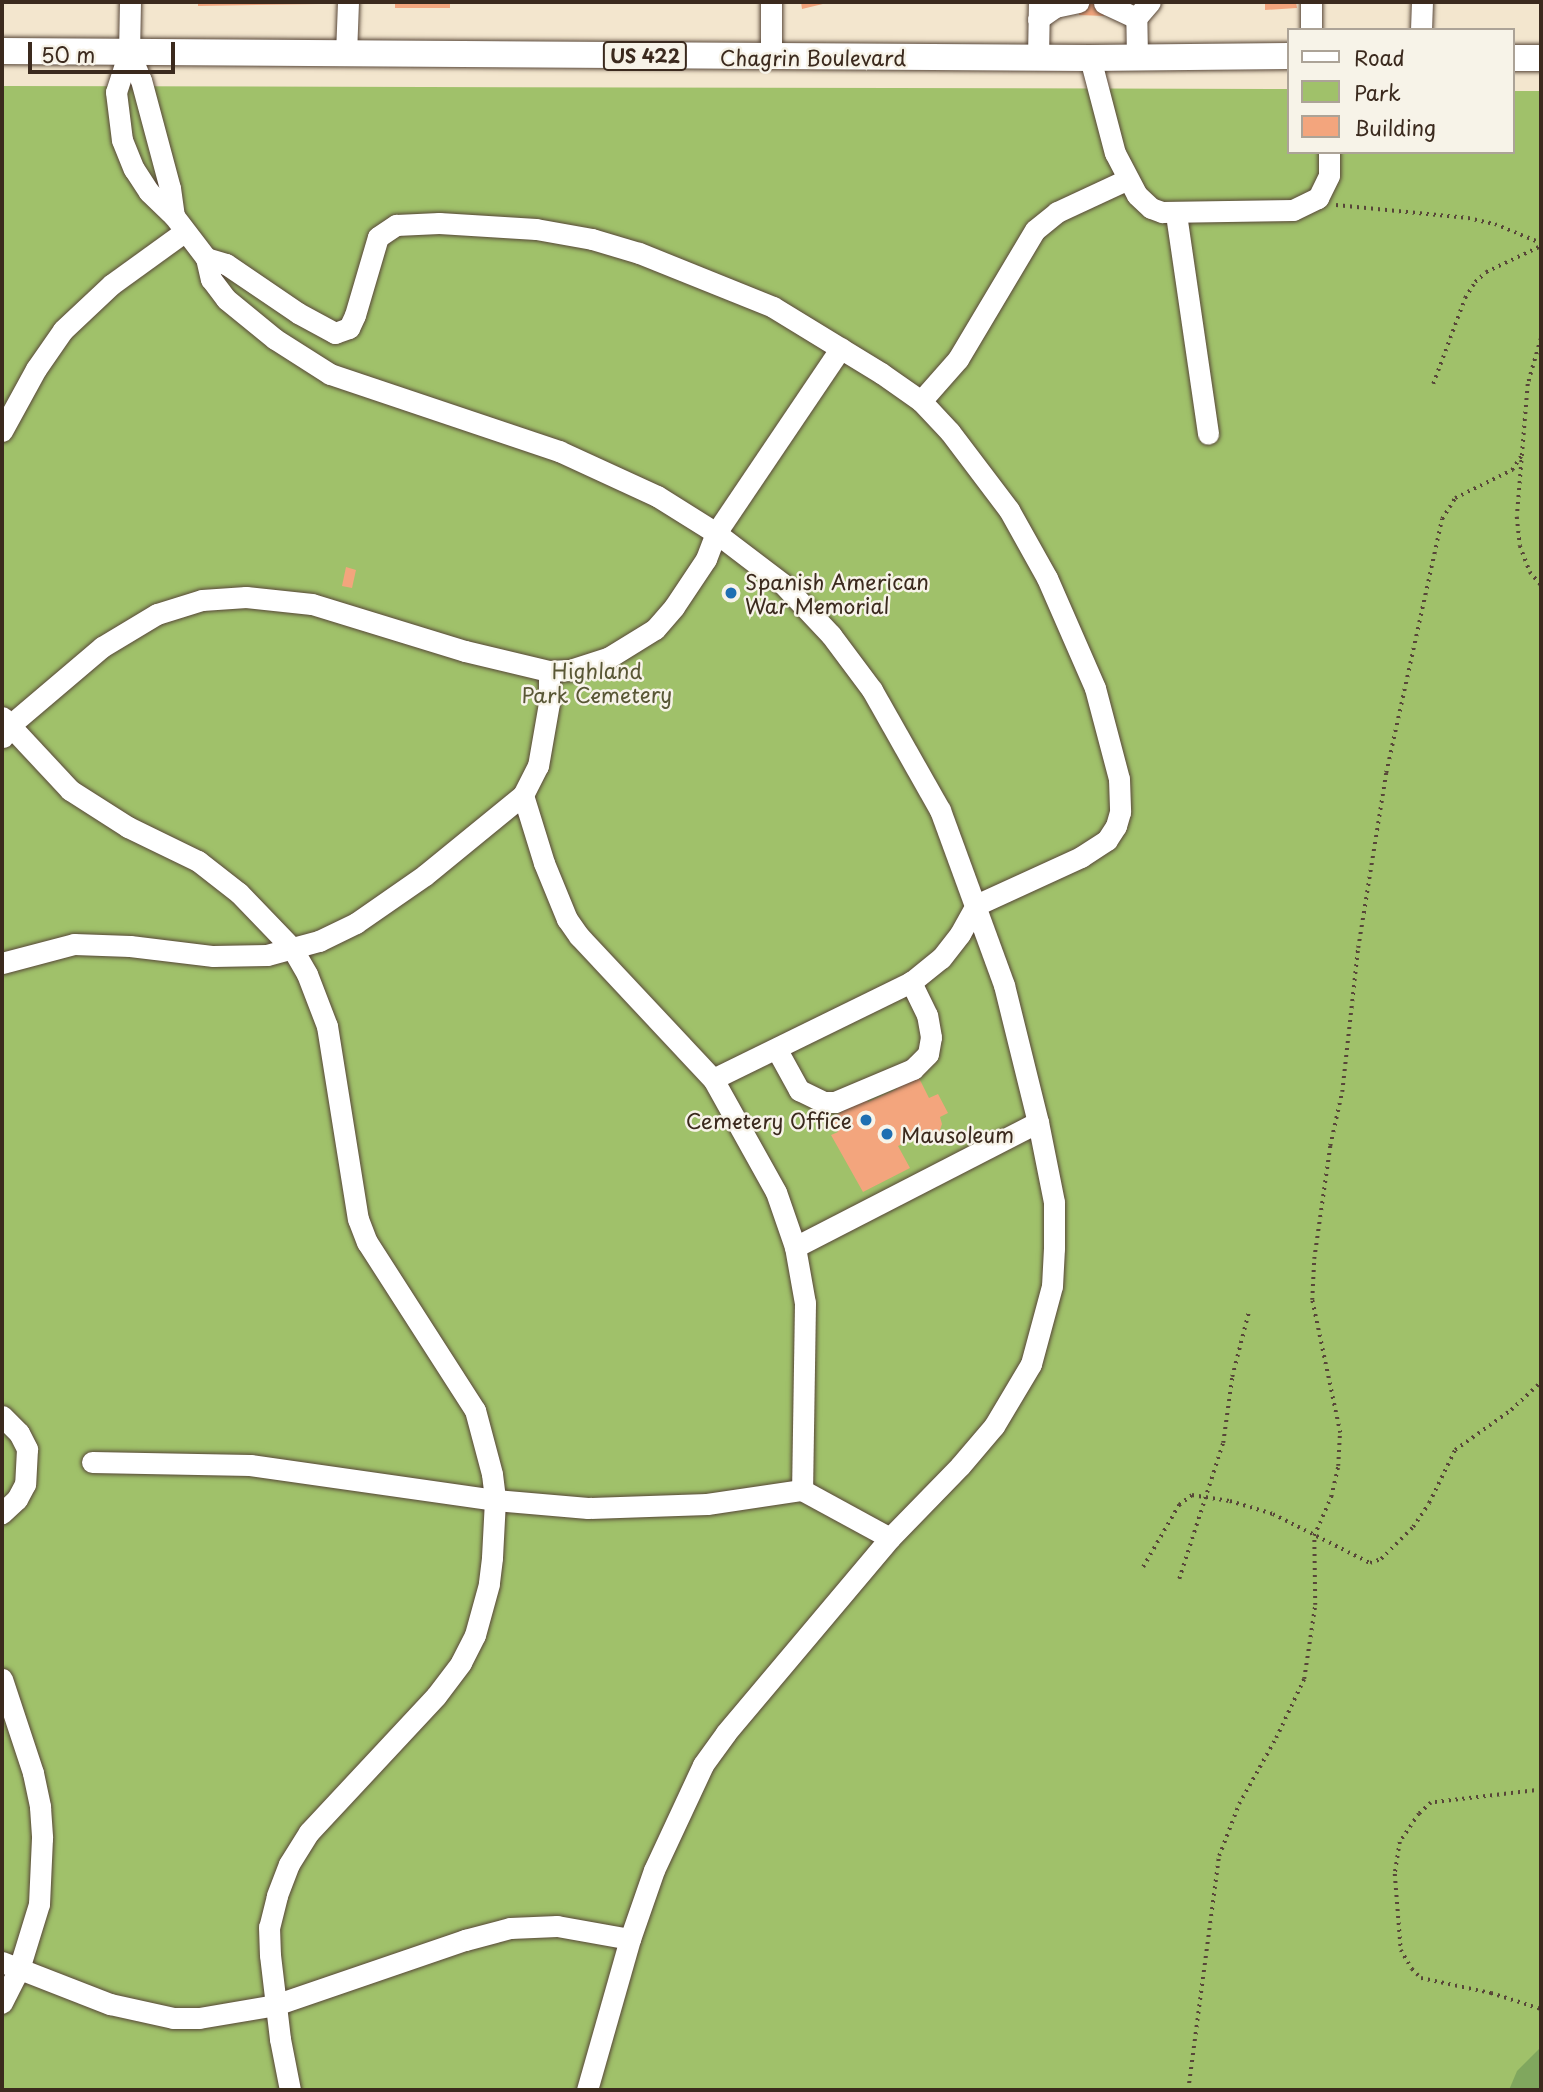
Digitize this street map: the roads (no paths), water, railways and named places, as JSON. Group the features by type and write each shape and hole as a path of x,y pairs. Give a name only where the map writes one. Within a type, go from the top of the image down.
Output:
{"main road":[{"name":"Chagrin Boulevard","path":"2,51 771,57 1288,56"},
{"path":"1515,58 1541,58"}],"street":[{"path":"130,2 129,52 116,92 122,140 134,169 149,192 206,258 211,279 226,299 275,339 330,374 559,451 657,496 716,533 802,603 872,690 940,810 1004,985 1038,1122 1054,1202 1055,1248 1052,1286 1031,1364 994,1426 960,1466 890,1538 726,1732 703,1765 670,1832 630,1939 587,2090"},
{"path":"346,54 348,2"},
{"path":"771,2 771,57"},
{"path":"1038,58 1038,10 1078,2"},
{"path":"1137,57 1136,18 1150,2"},
{"path":"1311,2 1311,28"},
{"path":"1421,28 1422,2"},
{"path":"1104,3 1136,18"},
{"path":"129,52 141,80 179,224"},
{"path":"1090,58 1105,126 1128,179 1137,195 1151,208 1176,214 1293,209 1318,198 1329,175 1329,154"},
{"path":"921,401 958,359 1035,230 1057,212 1128,179"},
{"path":"1176,214 1208,433"},
{"path":"206,258 226,264 298,313 335,333 343,332 352,322 370,256 378,237 388,227 439,223 536,229 592,239 684,269 773,307 841,348 921,401 992,485 1047,578 1095,688 1121,796 1116,826 1107,840 1094,849 976,905 941,958 911,982 777,1050 713,1079"},
{"path":"2,431 7,407 63,330 179,224"},
{"path":"4,727 86,659 135,624 179,605 225,598 312,604 465,651 549,671 570,670 608,658 655,629 706,559 716,533 841,348"},
{"path":"2,963 74,944 240,957 267,955 319,941 356,923 425,875 523,795 540,755 549,703 549,671"},
{"path":"2,706 4,727 70,790 128,827 198,861 239,893 292,948 318,999 330,1035 358,1219 368,1242 428,1332 475,1410 485,1442 495,1500 489,1584 475,1635 461,1663 378,1761 321,1818 289,1864 269,1927 275,2005 290,2090"},
{"path":"523,795 544,863 566,919 587,946 713,1079 776,1192 795,1247 805,1303 802,1490"},
{"path":"777,1050 799,1090 824,1102 835,1102 913,1069 928,1054 931,1037 927,1015 911,982"},
{"path":"795,1247 1038,1122"},
{"path":"2,1416 19,1433 27,1449 25,1484 17,1499 2,1513"},
{"path":"93,1462 250,1465 495,1500 588,1508 707,1504 802,1490 890,1538"},
{"path":"2,1679 33,1773 40,1807 39,1904 11,1966 2,2003"},
{"path":"11,1966 110,2004 173,2018 218,2016 275,2005 465,1940 510,1928 557,1926 630,1939"}],"place":[{"name":"Spanish American War Memorial","path":"731,593"},
{"name":"Cemetery Office","path":"866,1120"},
{"name":"Mausoleum","path":"887,1134"}],"park label":[{"name":"Highland Park Cemetery","path":"597,682"}]}
